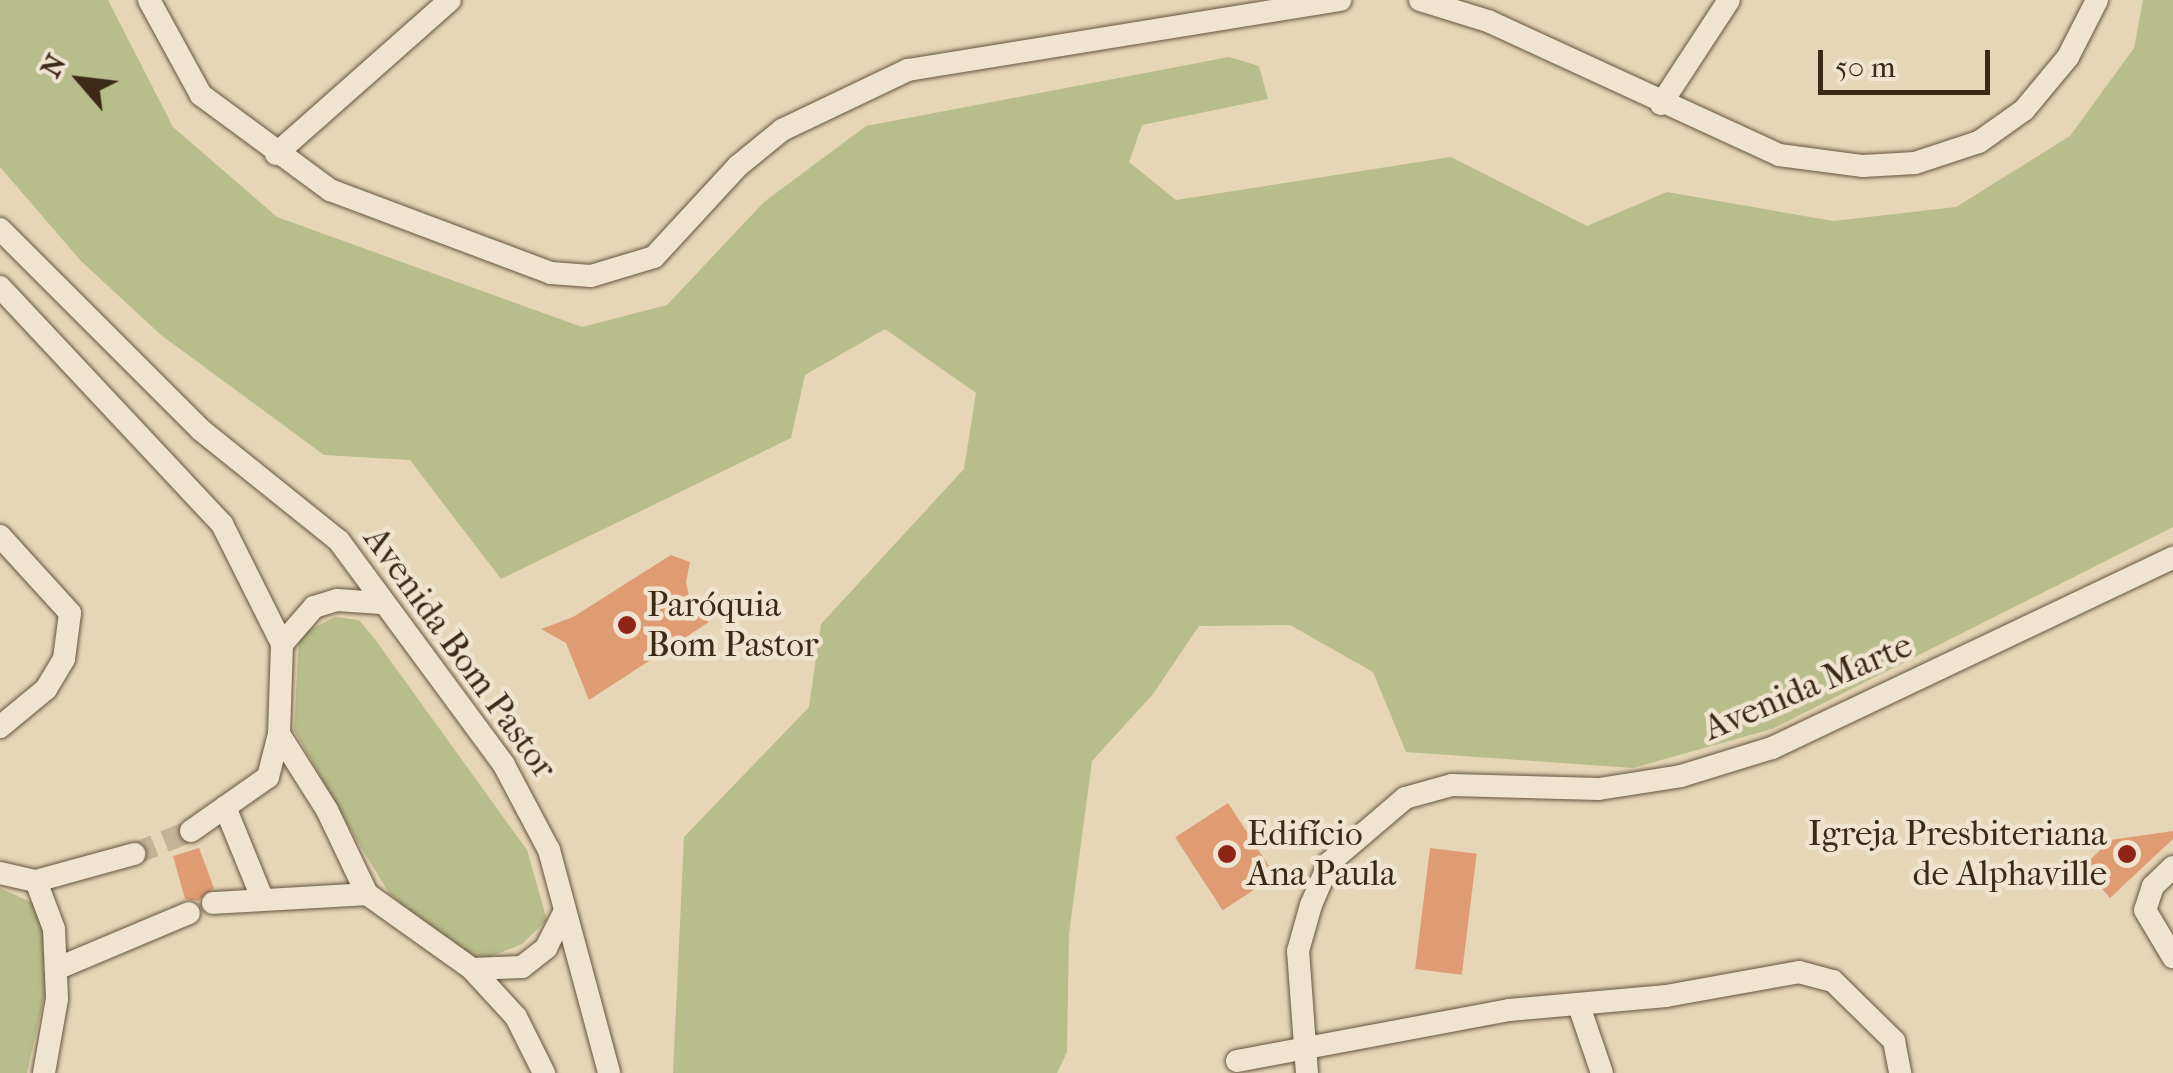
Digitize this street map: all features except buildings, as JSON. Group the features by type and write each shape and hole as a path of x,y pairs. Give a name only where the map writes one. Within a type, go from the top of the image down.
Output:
{"street":[{"path":"149,0 201,95 276,154 330,190 550,274 591,276 654,257 738,166 782,130 908,70 1257,6 1340,0"},
{"path":"276,154 450,0"},
{"path":"1420,0 1488,21 1779,156 1863,166 1915,163 1979,142 2024,110 2068,58 2096,0"},
{"path":"1661,104 1730,0"},
{"name":"Avenida Bom Pastor","path":"0,229 202,430 339,542 524,797 548,850 609,1073"},
{"path":"0,288 222,524 282,644 279,734 268,777 191,831"},
{"path":"0,536 70,613 64,659 46,689 0,727"},
{"name":"Avenida Marte","path":"1307,1073 1302,1049 1298,951 1311,906 1329,863 1405,798 1452,785 1599,788 1681,776 1772,748 2173,558"},
{"path":"282,644 314,608 337,600 381,603"},
{"path":"279,734 328,810 367,894 472,968 516,1017 544,1073"},
{"path":"225,807 262,900"},
{"path":"0,873 32,879 134,854"},
{"path":"2173,868 2154,886 2145,910 2173,957"},
{"path":"32,879 54,930 56,969 44,1073"},
{"path":"213,903 367,894"},
{"path":"56,969 189,914"},
{"path":"472,968 522,967 546,948 564,914"},
{"path":"1238,1061 1509,1010 1579,1006 1818,974 1894,1040 1900,1073"},
{"path":"1579,1006 1602,1073"}],"green space":[{"path":"0,0 108,0 173,127 277,217 582,327 667,305 764,202 866,126 1229,57 1259,66 1268,99 1142,125 1129,162 1176,200 1451,157 1587,226 1667,192 1833,221 1956,207 2070,136 2134,48 2143,0 2173,0 2173,527 1772,729 1633,768 1406,752 1373,672 1290,625 1199,626 1153,694 1092,761 1069,934 1067,1052 1057,1073 673,1073 684,837 809,707 821,624 964,469 976,393 885,329 805,375 791,438 501,579 410,460 324,455 161,335 81,261 0,167"},
{"path":"335,617 359,620 374,638 527,850 547,920 522,944 480,961 436,935 389,893 356,839 294,730 299,635"},
{"path":"0,888 39,906 55,949 27,1073 0,1073"}],"tunnel":[{"path":"134,854 191,831"}],"place":[{"name":"Paróquia Bom Pastor","path":"627,625"},
{"name":"Edifício Ana Paula","path":"1227,854"},
{"name":"Igreja Presbiteriana de Alphaville","path":"2127,854"}]}
